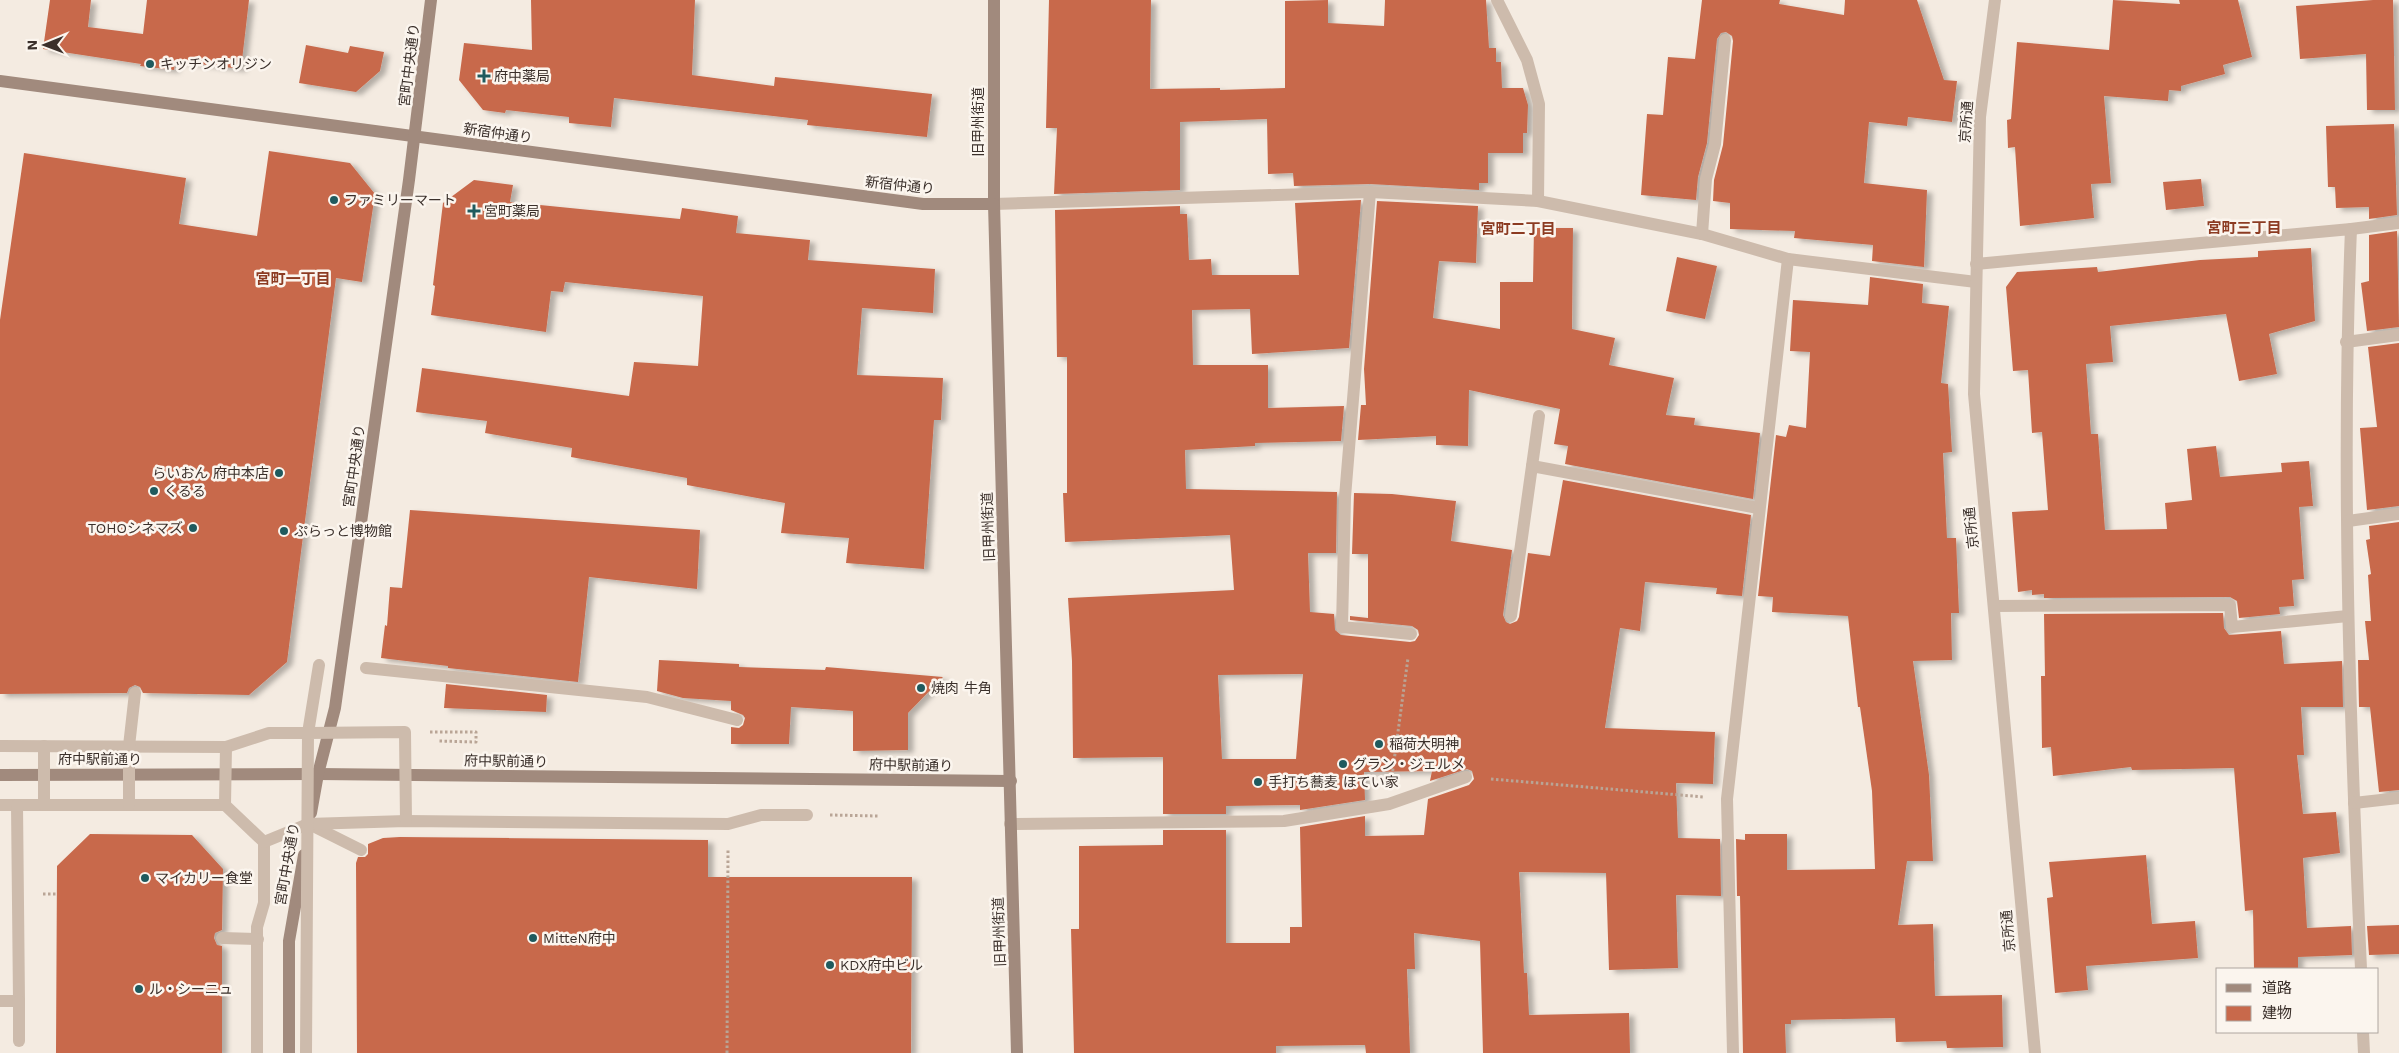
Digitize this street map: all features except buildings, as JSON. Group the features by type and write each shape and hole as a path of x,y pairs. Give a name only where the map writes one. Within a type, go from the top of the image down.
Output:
{"street":[{"name":"宮町中央通り","path":"289,1053 289,941 318,774 335,708 415,136 431,0"},
{"name":"旧甲州街道","path":"994,0 994,204 1017,1053"},
{"path":"1497,0 1527,60 1539,104 1538,201"},
{"name":"京所通","path":"1995,0 1980,117 1974,394 2035,1053"},
{"path":"1702,234 1706,179 1715,144 1725,40"},
{"name":"新宿仲通り","path":"0,81 923,204 994,204"},
{"path":"994,204 1370,192 1538,201 1702,234 1788,259 1976,282"},
{"path":"1370,192 1345,497 1342,627 1411,634"},
{"path":"1976,264 2399,224"},
{"path":"2351,229 2346,342 2348,616 2361,968"},
{"path":"1733,1053 1727,799 1758,508 1788,259"},
{"path":"2346,342 2399,335"},
{"path":"1511,616 1539,416"},
{"path":"1532,466 1758,508"},
{"path":"2348,520 2399,514"},
{"path":"1994,606 2230,605 2232,627 2348,616"},
{"path":"306,1053 308,732 318,665"},
{"path":"366,668 647,697 737,720"},
{"path":"129,805 130,746 135,693"},
{"path":"0,746 226,747 269,733 405,732 406,821"},
{"path":"44,746 44,805"},
{"path":"226,747 226,805"},
{"name":"府中駅前通り","path":"0,775 318,774 1011,781"},
{"path":"1010,824 1284,821 1389,804 1466,777"},
{"path":"2354,802 2399,798"},
{"path":"0,805 226,805 264,842 264,903 257,927 257,1053"},
{"path":"17,805 19,1041"},
{"path":"264,842 308,824 406,821 728,824 761,815 807,815"},
{"path":"308,824 361,850"},
{"path":"222,938 258,938"},
{"path":"0,1001 19,1001"},
{"path":"2364,1033 2364,1053"}],"path":[{"path":"1389,804 1411,634"},
{"path":"438,732 476,732 476,742 438,742"},
{"path":"1466,777 1727,799"},
{"path":"807,815 878,816"},
{"path":"727,1053 728,824"}],"place":[{"name":"キッチンオリジン","path":"150,64"},
{"name":"府中薬局","path":"484,76"},
{"name":"ファミリーマート","path":"334,200"},
{"name":"宮町薬局","path":"474,211"},
{"name":"らいおん 府中本店","path":"279,473"},
{"name":"くるる","path":"154,491"},
{"name":"TOHOシネマズ","path":"193,528"},
{"name":"ぷらっと博物館","path":"284,531"},
{"name":"焼肉 牛角","path":"921,688"},
{"name":"稲荷大明神","path":"1379,744"},
{"name":"グラン・ジェルメ","path":"1343,764"},
{"name":"手打ち蕎麦 ほてい家","path":"1258,782"},
{"name":"マイカリー食堂","path":"145,878"},
{"name":"MitteN府中","path":"533,938"},
{"name":"KDX府中ビル","path":"830,965"},
{"name":"ル・シーニュ","path":"139,989"}],"district":[{"name":"宮町三丁目","path":"2244,228"},
{"name":"宮町二丁目","path":"1518,229"},
{"name":"宮町一丁目","path":"293,279"}]}
